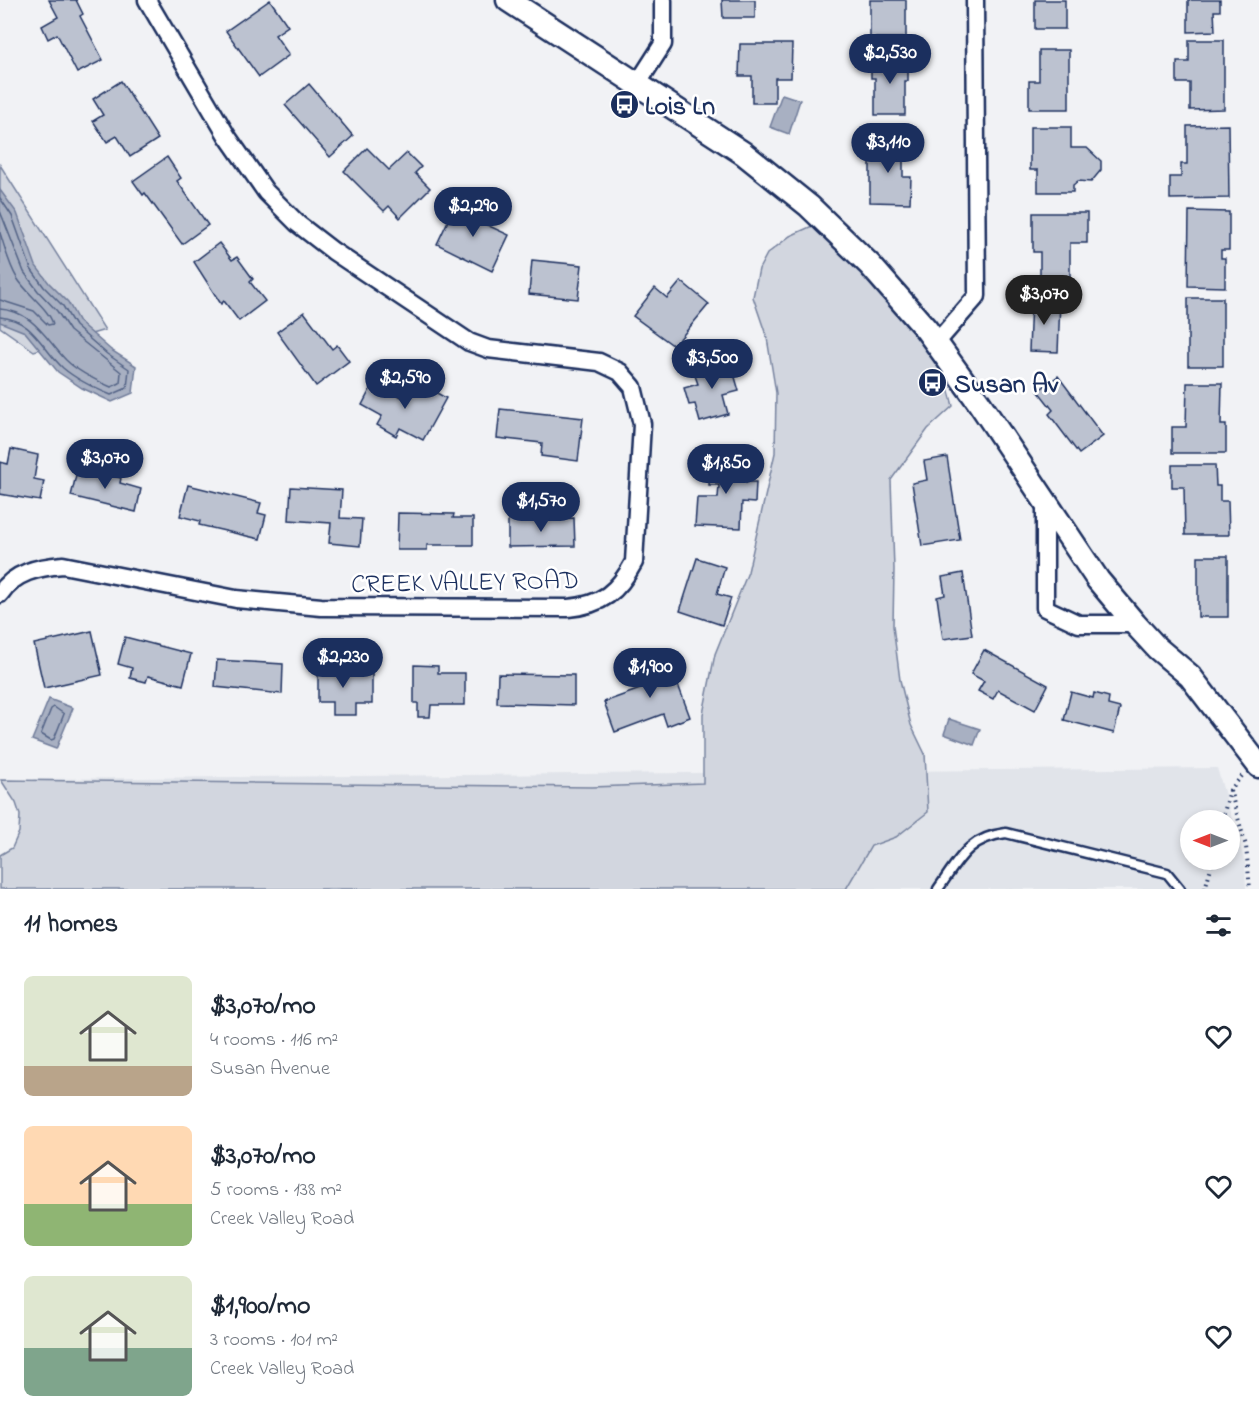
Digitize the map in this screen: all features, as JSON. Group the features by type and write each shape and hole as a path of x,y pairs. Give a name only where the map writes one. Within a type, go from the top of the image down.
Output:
{"street":[{"name":"CREEK VALLEY ROAD","path":"0,594 16,578 39,567 63,565 236,599 321,607 568,608 587,606 604,599 625,579 634,562 642,424 633,387 620,372 599,362 488,349 470,342 333,251 298,224 266,192 227,136 147,0"},
{"path":"508,0 744,153 809,206 870,265 936,343 1098,579 1157,648 1190,676 1257,763"},
{"path":"638,84 663,44 663,0"},
{"path":"936,343 977,296 975,0"},
{"path":"1046,501 1046,608 1079,624 1135,624"}],"lane":[{"path":"938,889 964,852 977,841 990,835 1006,834 1167,873 1180,889"}],"path":[{"path":"1225,810 1230,790 1257,763"},
{"path":"1230,790 1246,846 1250,889"},
{"path":"1205,889 1210,870"}],"shaded area":[{"path":"0,165 105,330 34,351 0,327"},
{"path":"812,226 833,230 936,343 953,406 928,429 891,480 893,626 900,680 911,725 925,754 928,812 896,837 871,846 846,889 0,889 0,855 12,848 19,832 20,815 16,803 1,780 592,787 703,783 703,714 715,654 748,572 775,453 776,393 767,338 753,297 759,269 767,254 790,236"},
{"path":"1217,768 1229,810 1180,810 1180,870 1240,870 1240,846 1245,863 1246,889 0,889 0,874 35,873 34,779"}],"water":[{"path":"782,94 800,100 789,134 770,127"},
{"path":"0,190 17,213 36,266 68,302 79,322 111,350 136,366 133,393 112,402 82,388 58,372 25,332 0,322"},
{"path":"49,699 73,708 56,749 32,740"},
{"path":"949,719 980,729 974,745 944,734"}],"building":[{"path":"49,0 76,0 83,14 80,16 103,60 77,73 57,34 48,39 42,26 58,17"},
{"path":"270,0 288,26 275,35 289,55 259,77 226,31"},
{"path":"722,0 755,0 755,18 723,18"},
{"path":"870,0 906,0 906,38 870,38"},
{"path":"1035,0 1065,0 1065,29 1035,29"},
{"path":"1188,0 1220,0 1220,11 1214,11 1215,31 1188,32"},
{"path":"1189,40 1224,40 1224,109 1190,110 1190,83 1177,83 1177,62 1189,62"},
{"path":"740,44 792,44 791,78 775,78 775,103 752,103 752,76 739,76"},
{"path":"1039,50 1069,50 1069,109 1029,109 1029,81 1039,81"},
{"path":"871,57 908,57 905,115 875,115 875,78 871,78"},
{"path":"121,81 158,139 130,157 117,136 107,142 93,121 103,115 93,99"},
{"path":"309,84 353,136 330,157 285,105"},
{"path":"1228,125 1229,198 1170,199 1170,177 1181,177 1181,164 1187,164 1187,126"},
{"path":"1030,127 1071,127 1071,148 1087,148 1101,161 1101,170 1091,182 1078,181 1073,185 1073,192 1038,192 1038,170 1030,170"},
{"path":"870,143 903,143 903,177 911,177 910,203 870,202"},
{"path":"367,148 389,170 407,153 421,167 415,173 430,188 400,218 389,206 384,211 344,171"},
{"path":"167,157 181,178 177,181 208,225 182,244 145,193 143,195 133,181"},
{"path":"456,204 476,213 474,219 509,235 492,271 437,244"},
{"path":"1189,211 1229,212 1229,250 1221,250 1221,258 1225,258 1225,287 1188,286"},
{"path":"1033,213 1087,213 1087,243 1070,243 1070,278 1040,278 1040,252 1033,252"},
{"path":"219,243 232,260 237,257 253,279 250,282 265,301 239,321 224,301 221,304 194,262"},
{"path":"532,260 582,265 578,299 529,294"},
{"path":"681,281 709,304 674,346 633,316 655,288 667,298"},
{"path":"1188,298 1223,298 1223,366 1188,366"},
{"path":"1031,300 1060,301 1058,352 1029,351"},
{"path":"304,312 332,349 337,345 349,361 316,386 277,332"},
{"path":"730,360 739,391 723,395 728,414 700,422 695,404 689,405 684,388 698,384 693,370"},
{"path":"1058,376 1103,436 1079,454 1049,414 1053,410 1038,391"},
{"path":"374,382 409,401 419,383 446,398 423,440 400,428 396,436 377,425 382,416 362,405"},
{"path":"1187,383 1222,383 1221,425 1226,425 1226,453 1172,453 1172,427 1186,427"},
{"path":"500,409 583,418 578,461 541,456 542,443 497,438"},
{"path":"11,449 38,455 34,479 44,481 40,501 0,494 0,462 8,464"},
{"path":"947,457 960,540 922,546 912,483 927,480 924,461"},
{"path":"710,460 747,461 746,482 756,482 755,503 742,502 741,528 695,526 697,498 718,498 719,485 709,485"},
{"path":"1172,465 1215,465 1216,486 1220,486 1220,501 1228,501 1229,535 1185,535 1184,487 1172,487"},
{"path":"78,467 121,478 120,483 141,489 136,512 71,496"},
{"path":"188,485 261,503 258,513 266,515 260,539 199,525 200,521 180,516"},
{"path":"291,487 342,490 340,518 362,519 360,546 329,543 331,523 289,520"},
{"path":"398,513 454,514 453,518 473,518 473,545 427,545 427,550 397,550"},
{"path":"574,518 575,546 508,547 508,519"},
{"path":"1198,556 1228,556 1228,617 1198,617"},
{"path":"697,558 725,567 717,594 731,598 722,625 680,611"},
{"path":"963,573 972,635 943,639 937,597 945,595 942,577"},
{"path":"92,631 102,675 44,688 34,644"},
{"path":"125,637 191,654 183,685 148,676 146,682 130,678 132,668 118,664"},
{"path":"984,650 1048,685 1035,710 998,690 993,699 978,691 984,681 971,674"},
{"path":"667,655 690,717 667,726 663,714 615,732 604,702 640,689 638,684 647,681 641,665"},
{"path":"217,660 283,664 282,694 215,687"},
{"path":"318,662 340,662 340,674 372,674 372,704 356,704 356,715 332,715 332,702 318,702"},
{"path":"414,665 438,666 438,673 465,673 465,705 431,705 430,717 418,717 418,703 414,703"},
{"path":"498,674 574,675 574,705 497,703"},
{"path":"1071,692 1093,698 1094,693 1109,697 1108,705 1120,708 1114,733 1064,720"}],"place":[{"name":"Lois Ln","path":"624,105"},
{"name":"Susan Av","path":"933,383"}]}
